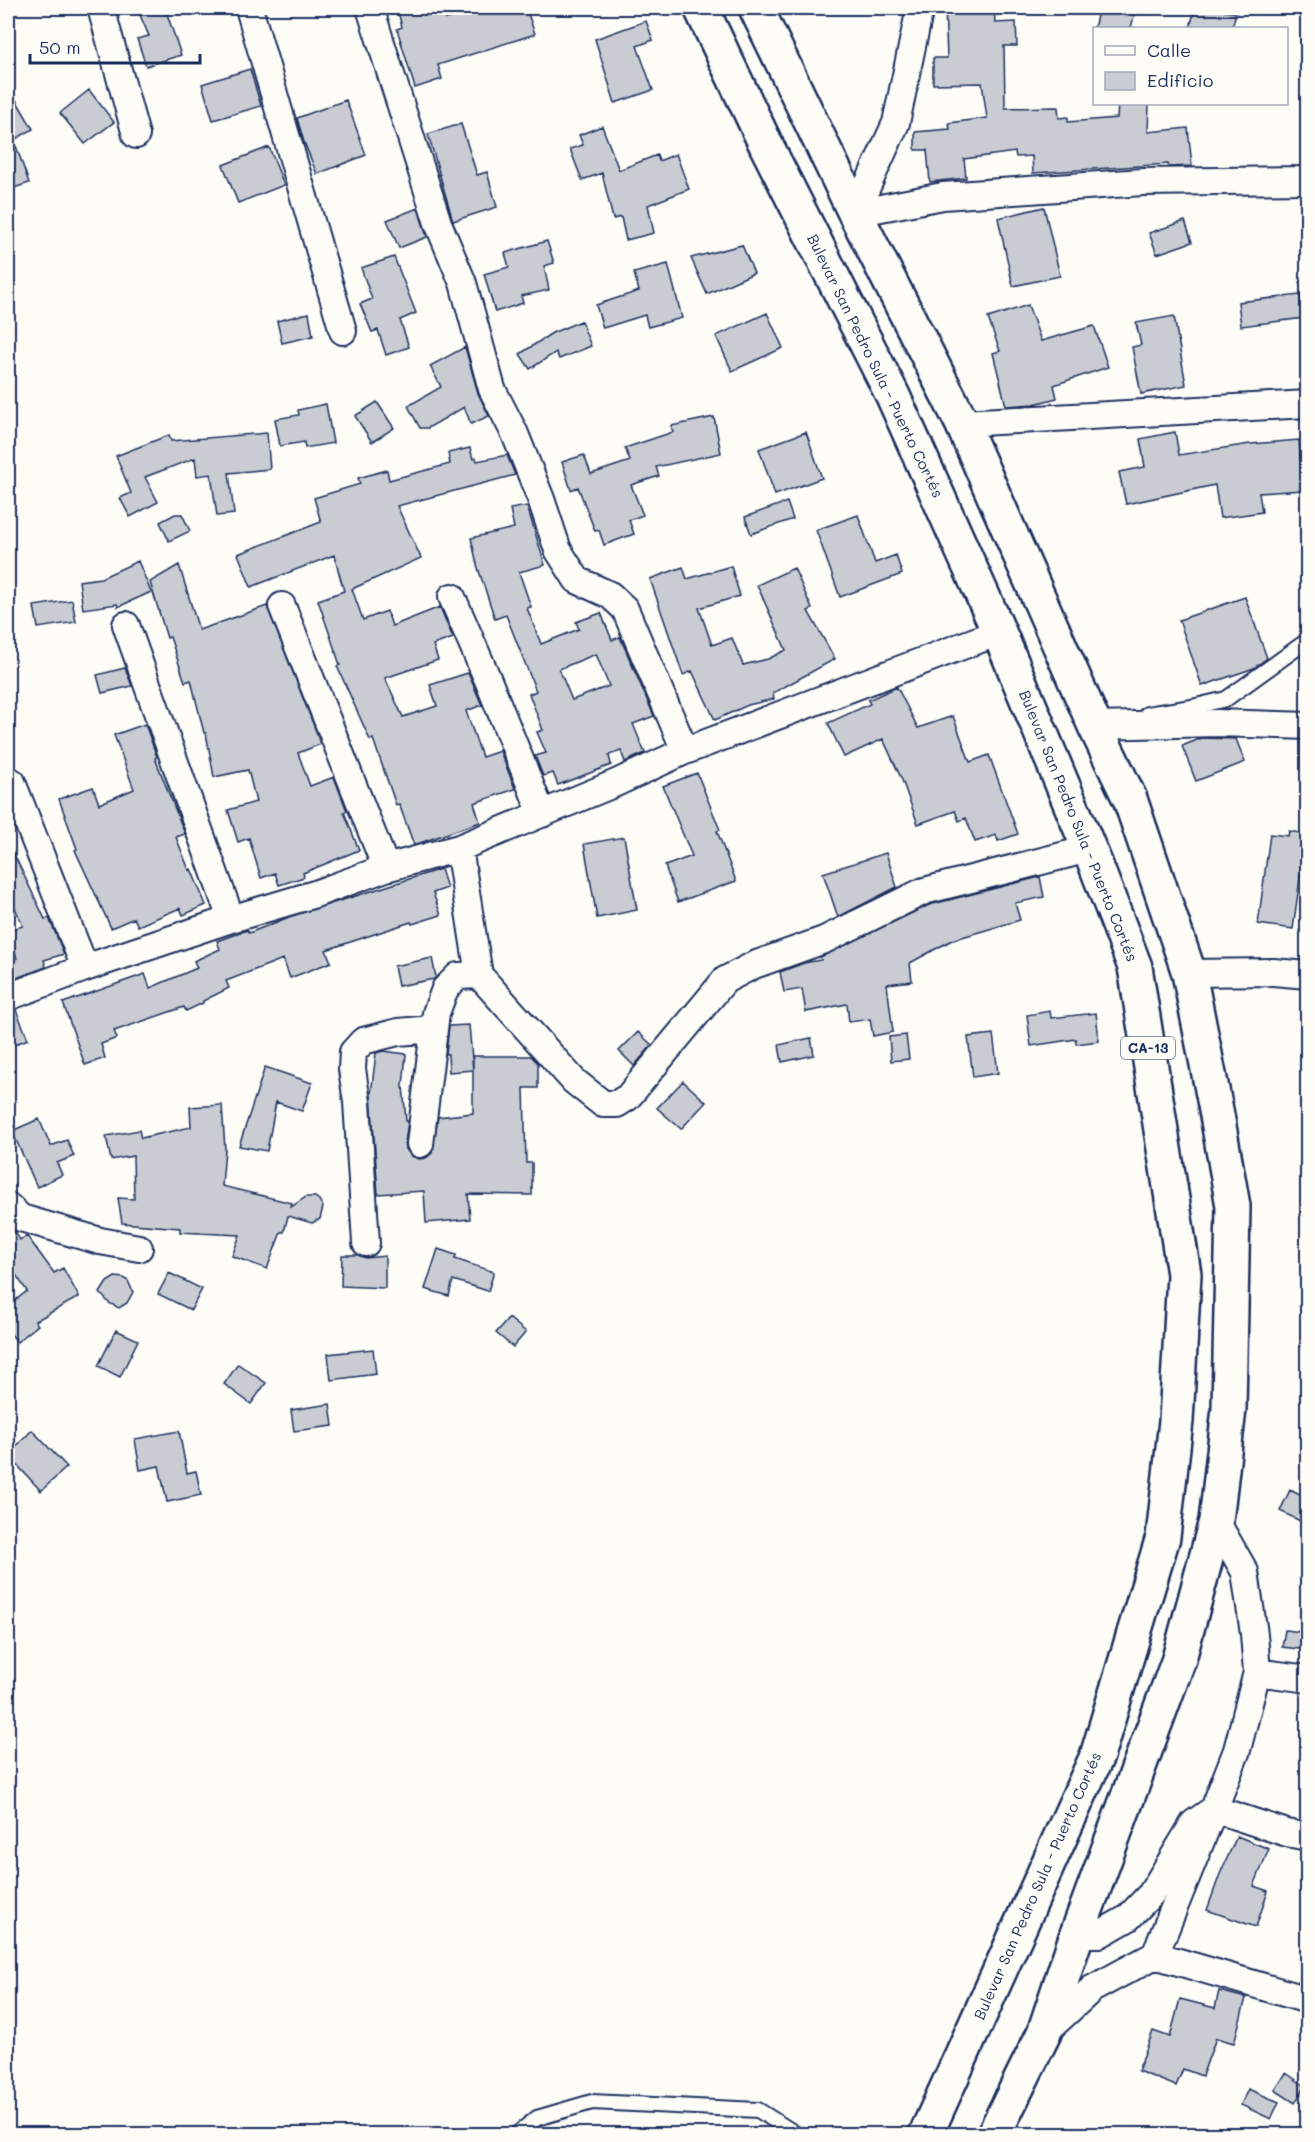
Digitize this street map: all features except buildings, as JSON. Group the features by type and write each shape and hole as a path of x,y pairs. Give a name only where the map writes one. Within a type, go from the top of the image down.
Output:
{"highway":[{"name":"Bulevar San Pedro Sula - Puerto Cortés","path":"700,8 767,147 893,396 999,632 1135,967 1184,1274 1176,1421 1163,1537 1097,1756 926,2134"},
{"path":"756,8 855,213 962,423 1093,722 1130,799 1189,974 1233,1206 1229,1409 1216,1521 1179,1659 1077,1934 1044,2032 994,2134"}],"street":[{"path":"101,8 136,135"},
{"path":"249,8 344,331"},
{"path":"370,8 438,223 463,283 492,389 515,434 558,550 577,580 610,595 626,609 685,751"},
{"path":"855,213 896,123 920,8"},
{"path":"855,213 943,195 1143,182 1308,180"},
{"path":"962,423 1308,404"},
{"path":"452,597 542,814"},
{"path":"282,606 386,868"},
{"path":"126,626 231,919"},
{"path":"8,997 85,968 231,919 315,894 386,868 459,848 616,783 685,751 999,632"},
{"path":"1093,722 1308,726"},
{"path":"12,782 85,968"},
{"path":"459,848 479,975 574,1081 603,1104 616,1104 628,1097 725,980 754,965 824,940 924,891 1089,849"},
{"path":"1189,974 1273,972 1308,975"},
{"path":"420,1144 436,1013 445,989 458,976 479,975"},
{"path":"366,1243 358,1114 352,1069 353,1052 363,1041 398,1032 434,1029"},
{"path":"8,1206 21,1218 100,1241 139,1248"},
{"path":"1044,2032 1092,1989 1155,1955 1237,1750 1257,1672 1254,1634 1245,1572 1216,1521"},
{"path":"1257,1672 1308,1679"},
{"path":"1077,1934 1100,1934 1128,1918 1151,1894 1194,1823 1214,1809"},
{"path":"1214,1809 1308,1838"},
{"path":"1155,1955 1308,2000"}],"lane":[{"path":"1093,722 1226,699 1308,640"},
{"path":"517,2134 537,2118 592,2102 758,2110 796,2134"},
{"path":"527,2134 537,2118"}]}
